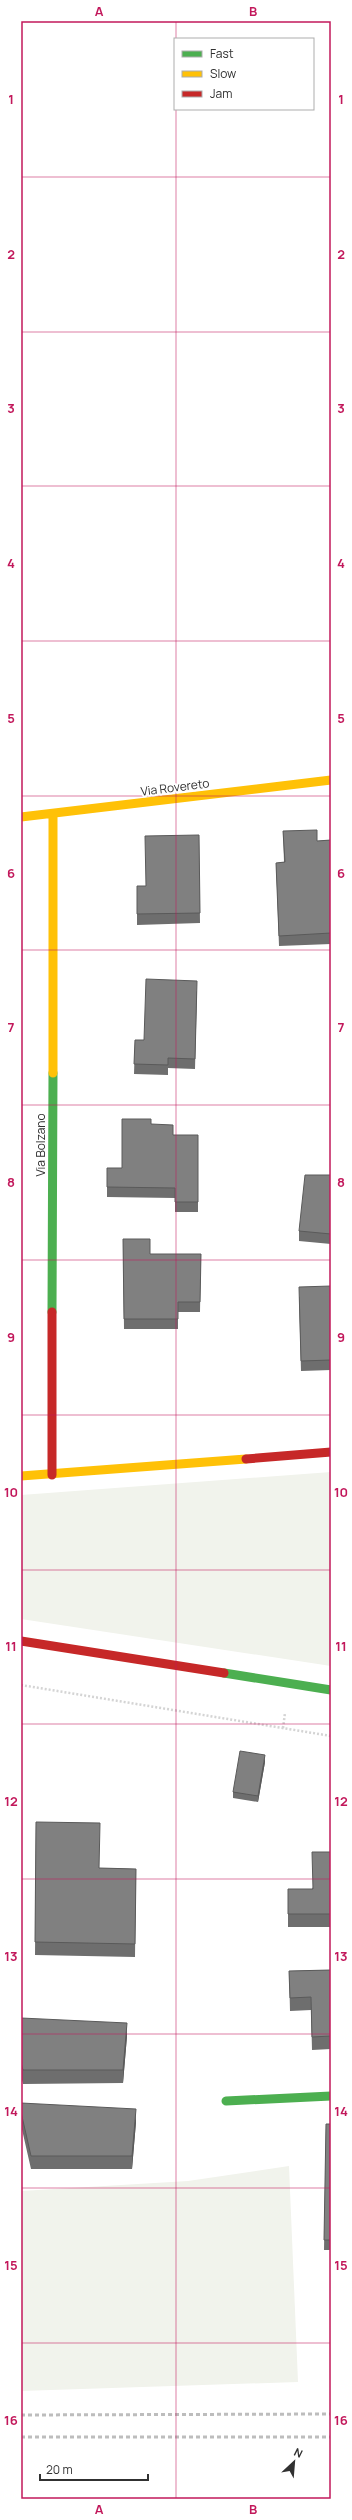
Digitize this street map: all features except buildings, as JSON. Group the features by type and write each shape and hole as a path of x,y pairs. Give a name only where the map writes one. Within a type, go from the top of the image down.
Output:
{"street":[{"name":"Via Rovereto","path":"21,817 53,815 331,780"},
{"name":"Via Bolzano","path":"52,1475 53,815"},
{"path":"21,1476 52,1475 331,1452"},
{"path":"21,1641 331,1690"},
{"path":"226,2101 331,2096"}],"path":[{"path":"21,1685 331,1736"}],"shaded area":[{"path":"331,1472 331,1666 21,1619 21,1495"},
{"path":"289,2166 298,2382 21,2391 21,2191 188,2181"}],"railway":[{"path":"21,2415 331,2414"},
{"path":"21,2437 331,2437"}],"traffic: fast":[{"path":"52,1312 53,1073"},
{"path":"224,1673 331,1690"},
{"path":"226,2101 331,2096"}],"traffic: slow":[{"path":"21,817 331,780"},
{"path":"53,815 53,1073"},
{"path":"21,1476 246,1459"}],"traffic: jam":[{"path":"52,1312 52,1475"},
{"path":"246,1459 331,1452"},
{"path":"21,1641 224,1673"}]}
